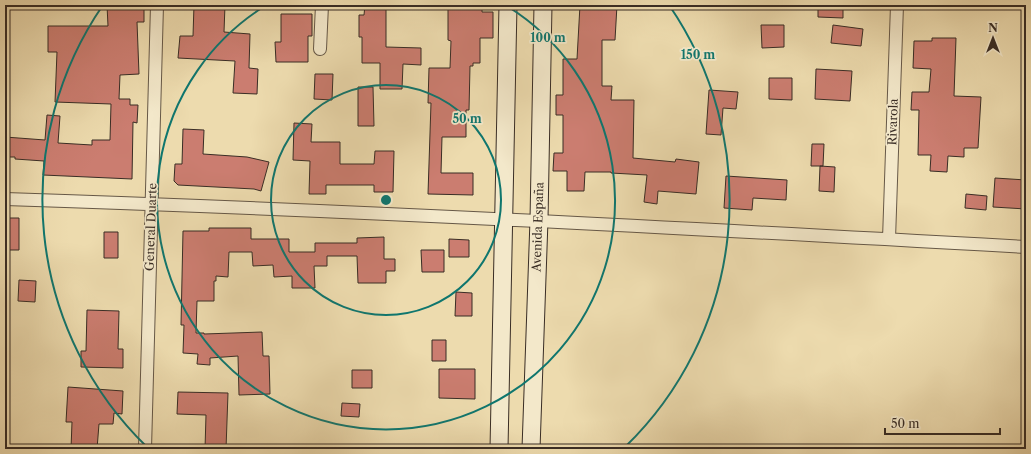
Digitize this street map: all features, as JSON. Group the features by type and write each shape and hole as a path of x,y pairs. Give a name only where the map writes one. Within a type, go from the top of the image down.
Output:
{"street":[{"name":"General Duarte","path":"145,449 157,5"},
{"path":"320,49 322,5"},
{"path":"499,449 508,5"},
{"name":"Avenida España","path":"531,449 539,220 543,5"},
{"name":"Rivarola","path":"889,239 897,5"},
{"path":"5,199 504,218 1026,247"}],"building":[{"path":"107,5 144,5 144,22 137,22 139,74 120,75 119,99 130,99 130,105 138,105 137,123 133,122 132,179 43,175 44,161 5,157 5,137 45,140 47,115 60,116 58,143 92,145 92,140 110,140 111,104 55,102 57,52 48,52 48,26 108,26"},
{"path":"194,5 225,5 224,32 250,34 249,68 258,69 257,94 233,93 235,61 178,58 180,36 193,36"},
{"path":"365,5 386,5 386,47 421,48 421,65 403,64 402,89 380,89 380,63 362,63 362,37 359,37 359,15 364,15"},
{"path":"448,5 482,5 482,12 493,12 493,38 480,38 480,63 473,63 473,66 470,66 469,110 466,110 466,137 442,137 441,173 473,173 473,195 428,194 431,103 428,103 429,68 450,68 451,41 448,40"},
{"path":"580,5 617,5 615,40 602,40 602,86 612,86 611,100 634,100 633,158 675,162 676,159 699,162 696,194 658,191 657,204 644,202 647,175 611,172 585,172 584,191 567,191 567,171 553,171 554,153 563,153 563,115 556,115 556,95 563,95 563,59 577,59"},
{"path":"818,5 843,5 843,18 818,17"},
{"path":"281,14 312,14 312,36 308,36 308,62 276,62 275,42 281,42"},
{"path":"761,25 784,25 784,47 762,48"},
{"path":"833,25 863,29 861,46 831,43"},
{"path":"932,38 956,38 954,96 981,97 978,148 964,148 964,157 948,156 947,172 930,171 931,155 918,155 919,110 911,110 912,92 929,92 931,69 913,68 914,41 932,41"},
{"path":"816,69 852,71 850,101 815,99"},
{"path":"315,74 333,74 332,100 314,99"},
{"path":"769,78 792,78 792,100 769,99"},
{"path":"358,87 373,87 374,126 358,126"},
{"path":"709,90 738,92 736,109 723,108 721,135 706,134"},
{"path":"294,123 312,124 311,142 340,142 340,164 374,164 375,151 394,151 393,192 374,192 374,185 326,185 326,194 309,194 310,161 293,160"},
{"path":"183,129 204,130 203,154 247,157 269,162 261,191 254,189 178,185 174,181 175,164 182,164"},
{"path":"812,144 824,144 823,166 811,166"},
{"path":"820,166 835,167 834,192 819,191"},
{"path":"726,176 787,180 786,200 753,198 752,210 724,208"},
{"path":"995,178 1026,180 1026,209 993,207"},
{"path":"966,194 987,196 986,210 965,208"},
{"path":"5,218 19,218 19,250 5,250"},
{"path":"209,228 251,228 251,239 289,239 289,252 315,252 315,243 357,243 357,238 384,237 384,259 395,259 395,271 386,271 386,283 358,283 357,256 327,256 327,266 314,266 315,288 292,288 292,276 274,277 273,265 253,266 252,252 229,252 228,277 216,276 216,281 214,281 214,301 197,301 196,333 262,332 263,356 269,356 270,394 239,395 238,356 210,358 210,365 197,364 198,354 183,353 184,325 181,325 183,231 209,231"},
{"path":"104,232 118,232 118,258 104,258"},
{"path":"449,239 469,240 469,257 449,257"},
{"path":"421,250 444,250 444,272 422,272"},
{"path":"19,280 36,281 35,302 18,301"},
{"path":"456,292 472,293 472,316 455,316"},
{"path":"87,310 119,311 118,349 123,349 123,368 81,367 81,351 86,351"},
{"path":"432,340 446,340 446,361 432,361"},
{"path":"439,369 475,369 475,399 439,398"},
{"path":"352,370 372,370 372,388 352,388"},
{"path":"68,387 123,391 122,414 114,413 113,424 99,424 97,449 71,449 72,422 66,422"},
{"path":"178,392 228,393 226,449 205,449 206,415 177,414"},
{"path":"342,403 360,404 359,417 341,416"}]}
